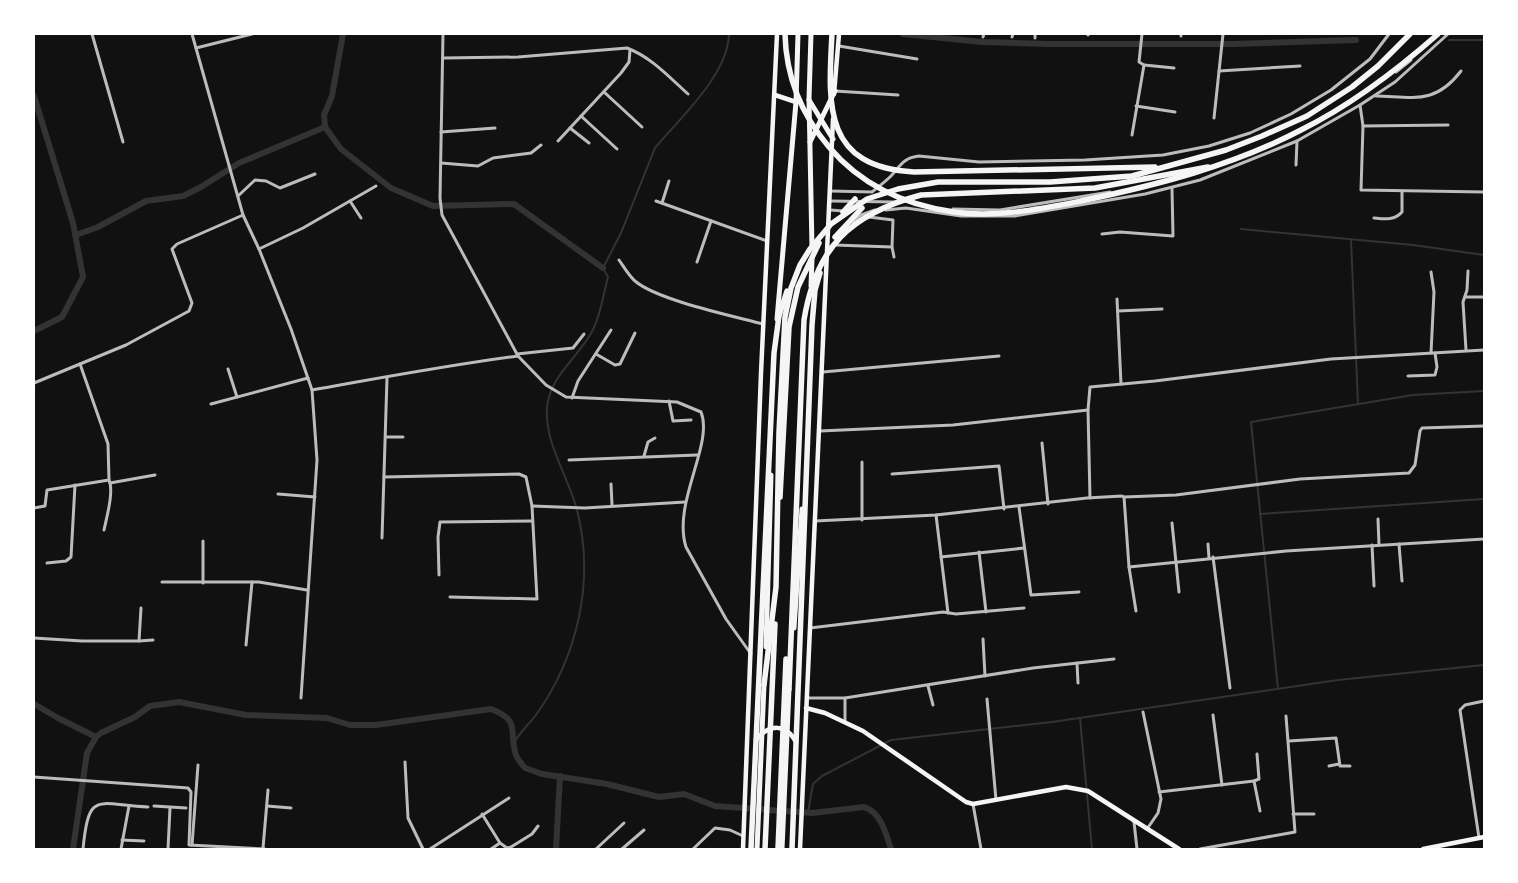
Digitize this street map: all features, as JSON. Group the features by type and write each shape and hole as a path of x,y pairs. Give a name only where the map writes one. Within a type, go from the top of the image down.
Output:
{"highway":[{"path":"785,34 790,75 796,96 810,122 838,157 858,175 901,199 955,212 1016,211 1052,206 1133,191 1189,176 1208,167 1268,146 1318,121 1401,67 1439,34"},
{"path":"832,34 829,80 830,104 835,124 847,145 868,163 896,172 1165,167"},
{"path":"764,685 776,588 778,432 783,333 787,304 800,265 810,249 831,224 867,198 882,192 938,182 1050,182 1132,176 1235,146 1307,116 1352,87 1378,66 1410,34"},
{"path":"789,689 804,320 810,288 821,261 832,246 848,228 862,218 894,202 921,195 1095,188 1208,167"},
{"path":"751,849 777,327 782,305 792,282 822,238 855,199"},
{"path":"778,849 800,341 809,288 820,261 838,233 862,208"},
{"path":"792,849 812,317 820,273 838,233"},
{"path":"765,849 788,340 798,287 822,238"}],"main road":[{"path":"743,849 776,34"},
{"path":"757,849 777,305 796,102 798,34"},
{"path":"782,849 789,689 802,525 811,327 809,99 811,34"},
{"path":"800,849 839,34"},
{"path":"809,145 835,91"},
{"path":"774,95 796,102"},
{"path":"809,99 833,139"},
{"path":"806,708 845,723 873,738 890,748 956,797 973,804 1066,787 1081,789 1088,791 1179,849"},
{"path":"756,740 766,730 777,728 788,732 796,743"},
{"path":"1426,849 1481,838"}],"street":[{"path":"92,34 123,142"},
{"path":"192,34 243,215 259,249 312,390 318,460 307,590 301,698"},
{"path":"196,48 252,34"},
{"path":"443,34 440,198 442,215 517,355 546,385 560,395 572,398 669,401 690,405 701,412 703,429 685,502 682,528 686,547 726,619 751,654"},
{"path":"1142,34 1139,62 1144,65 1174,68"},
{"path":"831,191 872,192 893,174 901,162 909,157 919,156 979,162 1085,160 1163,155 1209,146 1258,129 1291,114 1331,90 1370,59 1389,34"},
{"path":"831,201 904,202 970,211 1000,210 1122,190 1211,170 1280,143 1360,99 1405,66 1439,34"},
{"path":"828,243 861,215 871,211 906,208 961,216 1015,216 1172,188 1254,160 1297,141 1375,96 1394,82 1448,34"},
{"path":"1214,118 1222,35"},
{"path":"839,46 917,59"},
{"path":"443,58 518,57 630,50 649,60 688,94"},
{"path":"558,142 630,62 630,50"},
{"path":"1132,135 1144,65"},
{"path":"1219,71 1300,66"},
{"path":"1375,96 1425,97 1435,95 1453,81 1461,71"},
{"path":"835,91 898,95"},
{"path":"604,92 642,127"},
{"path":"1360,104 1363,126 1361,190 1484,192"},
{"path":"1136,106 1175,112"},
{"path":"581,116 617,149"},
{"path":"1363,126 1448,124"},
{"path":"441,132 495,128"},
{"path":"570,128 589,143"},
{"path":"1296,165 1297,141"},
{"path":"441,164 478,166 493,158 531,153 541,145"},
{"path":"238,196 255,180 266,180 280,188 315,174"},
{"path":"662,203 669,181"},
{"path":"259,249 303,228 376,186"},
{"path":"1102,234 1120,232 1173,236 1172,188"},
{"path":"1374,218 1389,219 1399,216 1402,212 1402,192"},
{"path":"656,201 768,242"},
{"path":"350,202 361,218"},
{"path":"830,210 893,220 892,247 894,257"},
{"path":"34,383 126,345 189,311 192,303 172,249 177,244 243,215"},
{"path":"697,262 712,221"},
{"path":"828,243 892,247"},
{"path":"619,260 635,281 650,289 763,324"},
{"path":"1466,350 1463,302 1468,271"},
{"path":"1408,376 1434,374 1437,367 1433,353 1434,292 1431,272"},
{"path":"1465,297 1484,297"},
{"path":"1117,300 1122,384"},
{"path":"1117,311 1162,309"},
{"path":"572,398 578,382 612,330"},
{"path":"596,354 615,364 620,364 635,333"},
{"path":"312,390 387,378 442,366 573,348 584,334"},
{"path":"1090,498 1088,410 1090,387 1351,358 1484,350"},
{"path":"823,372 999,356"},
{"path":"80,364 108,444 110,482 113,490 104,530"},
{"path":"228,369 237,398"},
{"path":"211,404 308,378"},
{"path":"382,538 387,378"},
{"path":"669,401 673,421 691,420"},
{"path":"820,431 953,425 1088,410"},
{"path":"815,521 936,515 1090,498 1176,495 1258,486 1300,479 1409,474 1415,465 1422,428 1484,426"},
{"path":"386,436 402,437"},
{"path":"644,456 648,442 656,438"},
{"path":"1042,443 1048,504"},
{"path":"569,460 697,455"},
{"path":"862,462 862,520"},
{"path":"892,474 999,466 1004,508"},
{"path":"34,508 45,506 47,490 155,475"},
{"path":"384,477 523,475 526,477 532,506 537,599 450,597"},
{"path":"611,484 612,506"},
{"path":"47,563 66,561 71,556 76,486"},
{"path":"278,494 315,497"},
{"path":"1124,497 1136,611"},
{"path":"532,506 573,508 685,502"},
{"path":"1019,507 1030,595 1079,592"},
{"path":"936,515 948,612"},
{"path":"1378,519 1379,545"},
{"path":"439,575 438,537 440,522 532,521"},
{"path":"1172,523 1179,592"},
{"path":"1130,567 1258,553 1484,539"},
{"path":"203,541 203,583"},
{"path":"1208,544 1230,688"},
{"path":"1399,544 1402,581"},
{"path":"1372,545 1374,586"},
{"path":"941,557 1024,548"},
{"path":"979,552 986,612"},
{"path":"162,582 259,582 307,590"},
{"path":"246,646 252,582"},
{"path":"139,641 141,608"},
{"path":"810,628 948,612 956,614 1024,608"},
{"path":"34,638 82,641 153,640"},
{"path":"983,639 985,676"},
{"path":"807,698 845,698 1077,662 1114,659"},
{"path":"1077,662 1078,683"},
{"path":"928,686 933,705"},
{"path":"845,698 847,712 845,723"},
{"path":"987,699 996,800"},
{"path":"1481,838 1466,759 1460,710 1465,705 1484,701"},
{"path":"1142,712 1161,799 1158,812 1148,829"},
{"path":"1213,715 1222,785"},
{"path":"1200,849 1294,834 1286,716"},
{"path":"1289,741 1336,738 1340,764"},
{"path":"1159,792 1254,781 1258,779 1257,754"},
{"path":"406,762 408,818 424,849"},
{"path":"1329,766 1340,764 1342,766 1350,766"},
{"path":"192,845 198,765"},
{"path":"34,777 190,789 188,842 192,845 264,848 268,790"},
{"path":"1254,781 1260,811"},
{"path":"430,849 509,798"},
{"path":"83,849 91,808 101,803 148,806"},
{"path":"973,804 981,849"},
{"path":"121,849 129,806"},
{"path":"154,806 186,808"},
{"path":"267,806 291,808"},
{"path":"168,849 170,808"},
{"path":"482,814 500,843 507,848 532,834 538,826"},
{"path":"1293,814 1314,814"},
{"path":"1134,822 1137,849"},
{"path":"596,849 624,823"},
{"path":"693,849 715,828 730,830 743,836"},
{"path":"622,849 644,830"},
{"path":"122,840 144,841"},
{"path":"491,849 500,843"}],"waterway":[{"path":"325,127 324,115 332,96 343,34"},
{"path":"515,741 536,715 551,692 563,668 579,617 583,590 582,536 577,510 553,447 547,422 547,409 552,388 593,329 599,314 608,277 603,268 621,233 655,148 689,110 712,80 721,65 727,49 729,34"},
{"path":"903,34 982,42 1048,44 1234,44 1356,40"},
{"path":"1449,40 1484,40"},
{"path":"34,96 73,223 83,277 62,317 34,331"},
{"path":"76,235 98,227 146,201 183,196 239,163 325,127 341,149 391,188 433,206 514,204 603,268"},
{"path":"1241,229 1413,245 1484,255"},
{"path":"1351,240 1358,404"},
{"path":"1278,689 1251,422 1413,395 1484,391"},
{"path":"1260,514 1484,499"},
{"path":"808,812 813,784 822,776 891,740 1052,722 1338,680 1484,665"},
{"path":"73,849 87,753 96,737 135,717 150,706 179,702 246,715 327,718 350,725 376,725 491,709 501,713 510,722 514,747 520,762 525,768 542,774 607,784 659,797 684,794 715,806 812,813 864,807 879,819 891,849"},
{"path":"34,704 96,737"},
{"path":"1080,718 1092,849"},
{"path":"556,849 560,776"}]}
